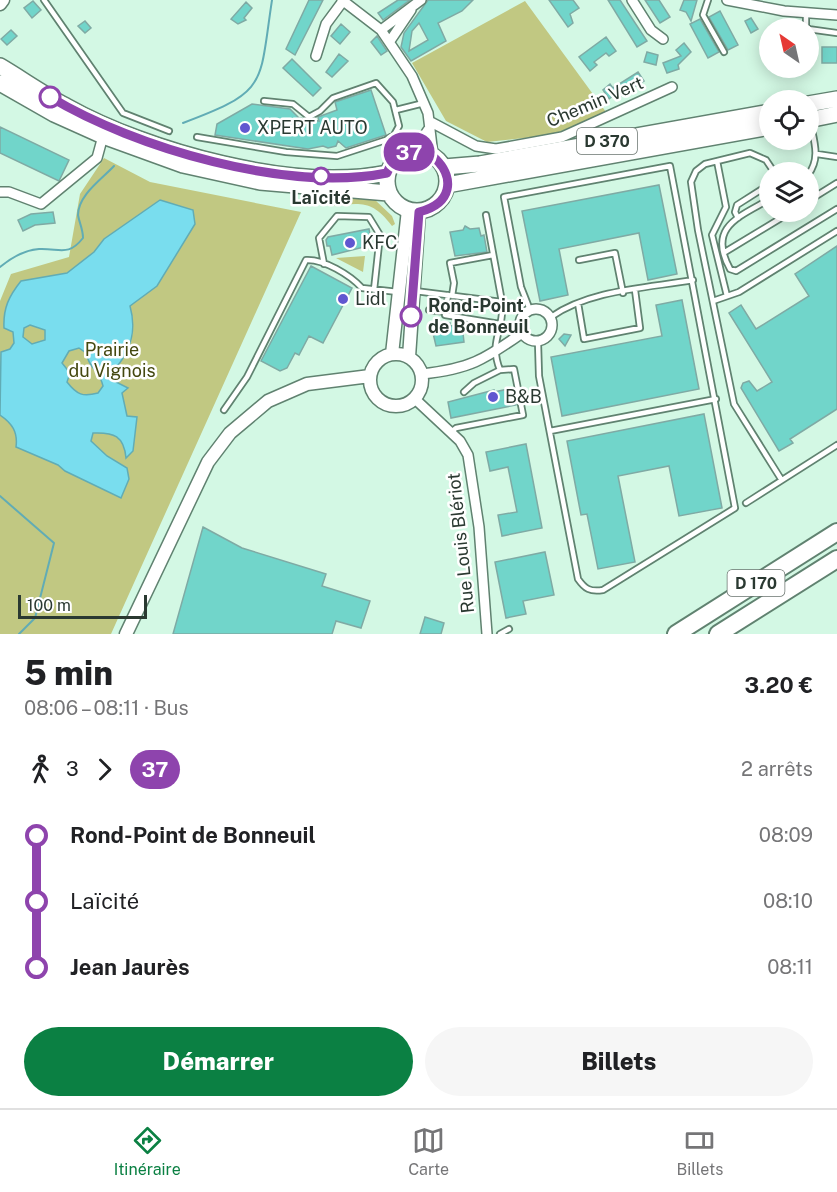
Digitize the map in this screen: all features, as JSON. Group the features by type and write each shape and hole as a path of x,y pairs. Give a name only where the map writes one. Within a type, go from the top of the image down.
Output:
{"highway":[{"name":"D 170","path":"676,634 837,532"},
{"name":"D 170","path":"717,634 837,559"}],"main road":[{"path":"0,66 92,119 179,152 212,161 285,173 349,178 387,173"},
{"path":"0,83 54,114 104,136 151,155 221,175 288,185 365,189 388,193"},
{"path":"819,109 837,99"},
{"name":"D 370","path":"444,167 480,164 759,114"},
{"path":"819,114 837,114"},
{"name":"D 370","path":"447,185 759,129"},
{"path":"414,151 433,155 444,167 447,185 438,204 413,211 393,200 388,193 387,173 396,159 414,151"}],"street":[{"path":"0,4 3,0"},
{"path":"316,56 320,48 322,32 343,0 381,30 412,76 424,103 433,155"},
{"path":"390,41 411,10 421,0"},
{"path":"632,0 651,30 663,39"},
{"path":"726,0 784,10 837,15"},
{"path":"784,10 788,0"},
{"path":"381,30 411,10"},
{"name":"Chemin Vert","path":"429,126 476,146 496,149 562,137 672,87"},
{"path":"414,151 429,126"},
{"path":"0,192 9,192 41,204 97,158 104,136"},
{"path":"392,354 406,291 413,211"},
{"path":"406,291 409,357"},
{"path":"530,310 544,311 550,317 553,326 550,335 538,342 529,340 522,333 521,320 530,310"},
{"path":"422,374 458,370 493,353 522,333"},
{"path":"392,354 409,357 419,367 422,374 420,391 415,399 401,406 385,405 373,393 370,375 380,360 392,354"},
{"path":"126,634 208,462 230,433 268,401 307,384 370,375"},
{"name":"Rue Louis Blériot","path":"415,399 451,432 468,455 479,527 487,634"}],"lane":[{"path":"44,0 123,113 169,131"},
{"path":"708,0 703,15 724,52"},
{"path":"806,12 806,18"},
{"path":"819,31 837,33"},
{"path":"197,137 286,152 338,156 386,140 394,135 400,121 392,100 376,83 333,98 323,109 309,117 293,104 264,101"},
{"path":"396,110 424,103"},
{"path":"815,162 816,150"},
{"path":"767,162 750,153 717,161 702,166 691,182 734,404 781,479"},
{"path":"817,154 837,157"},
{"path":"717,161 726,207 711,235 726,296"},
{"path":"530,310 521,287 504,197 670,166 735,507 603,590 593,592 584,588 578,579 539,376 538,342"},
{"path":"819,194 837,183"},
{"path":"738,218 735,212 737,205 759,191"},
{"path":"759,206 728,225 722,235 728,267 736,271 837,208"},
{"path":"486,215 502,302 503,316 493,353 500,370"},
{"path":"324,264 320,238 337,216 369,217 380,235 374,290"},
{"path":"725,252 774,222"},
{"path":"713,301 739,292 837,231"},
{"path":"579,260 615,252 623,292"},
{"path":"493,255 450,263 454,283 445,315 500,324"},
{"path":"224,411 247,377 301,265 306,260 324,264 354,279 362,288 502,302"},
{"path":"550,317 578,303 623,292 693,280"},
{"path":"578,303 584,339 640,328 635,290"},
{"path":"429,310 446,312"},
{"path":"451,432 456,428 523,415 514,369 500,370 474,383 464,392"},
{"path":"550,431 716,399"},
{"path":"746,503 837,445"},
{"path":"500,634 509,629"}],"green space":[{"path":"525,1 606,112 552,135 487,142 446,121 412,63"},
{"name":"Prairie du Vignois","path":"104,158 150,182 301,212 111,634 0,634 0,301 11,274 69,257 80,194"},
{"path":"328,199 374,199 392,216 395,224 392,226 372,207 359,204 331,206"},
{"path":"365,256 363,272 336,258"}],"water":[{"path":"160,200 193,210 195,224 157,286 130,306 133,324 131,340 125,356 114,370 116,382 128,388 122,393 127,416 137,417 133,451 126,458 120,440 107,433 93,433 91,441 107,456 127,468 129,479 121,498 65,471 58,465 16,447 13,428 0,415 1,352 10,349 14,343 13,332 4,328 6,308 13,292 21,281 67,273 94,252 104,239","holes":["30,325 45,330 45,340 32,344 23,337 24,328","79,348 86,353 102,381 103,386 98,393 81,394 67,382 70,373 62,363 69,351"]}],"building":[{"path":"309,0 323,0 295,55 286,49"},
{"path":"398,0 410,0 383,20 378,13"},
{"path":"428,0 473,0 462,11 438,23 446,41 411,61 401,47 404,33","holes":["419,23 428,40 409,51 412,31"]},
{"path":"549,0 573,0 579,8 570,14 573,23 568,27"},
{"path":"608,0 620,0 647,41 637,47"},
{"path":"645,0 659,0 670,17 660,23"},
{"path":"684,0 697,0 691,21 686,12 680,10"},
{"path":"33,1 41,10 32,18 24,8"},
{"path":"246,2 252,8 244,18 246,20 238,24 231,19"},
{"path":"720,11 738,45 728,50 709,17"},
{"path":"751,18 758,29 751,33 745,21"},
{"path":"700,19 719,52 708,58 690,24"},
{"path":"85,21 91,28 85,33 78,26"},
{"path":"341,24 350,32 340,44 331,36"},
{"path":"11,30 17,36 7,45 1,39"},
{"path":"377,36 387,51 381,55 371,42"},
{"path":"606,37 616,51 609,56 606,53 594,62 597,65 590,71 579,57"},
{"path":"684,43 691,52 678,65 679,69 667,73 663,63 681,56 676,50"},
{"path":"822,47 837,47 837,63 822,63"},
{"path":"647,52 658,55 656,65 644,62"},
{"path":"339,54 348,61 332,77 326,72"},
{"path":"292,59 321,88 313,96 283,68"},
{"path":"638,72 644,81 619,97 617,93 609,99 603,90 610,84 613,88"},
{"path":"371,90 386,135 346,148 338,141 336,146 308,149 215,135 217,124 252,104 290,109 299,118 319,121 318,117 337,110 335,102"},
{"path":"0,127 69,160 59,181 0,153"},
{"path":"659,185 677,274 648,280 639,233 559,249 568,295 540,301 522,211"},
{"path":"53,212 55,223 35,225 23,231 18,220 31,214"},
{"path":"465,226 470,229 479,228 481,236 484,235 487,252 455,256 450,232 463,230"},
{"path":"369,229 372,245 332,255 330,246 327,246 328,237"},
{"path":"837,246 837,409 790,439 793,443 779,451 741,388 743,383 749,381 757,391 772,382 729,313 741,305 756,329 809,296 795,274"},
{"path":"311,266 352,288 323,343 309,336 299,355 295,353 287,368 280,371 261,361"},
{"path":"682,300 699,389 562,416 551,357 662,336 656,305"},
{"path":"450,323 450,326 462,324 464,342 436,346 432,329"},
{"path":"564,334 571,335 565,346 559,339"},
{"path":"513,388 516,405 451,418 448,402 494,390 494,392"},
{"path":"704,414 722,508 679,516 669,466 618,476 635,562 598,569 587,514 581,515 567,441"},
{"path":"526,444 542,528 502,536 498,515 517,512 508,467 490,471 486,452"},
{"path":"203,527 242,548 326,574 322,586 370,601 361,628 336,621 332,634 173,634"},
{"path":"545,552 554,595 523,601 526,614 506,618 495,562"},
{"path":"425,617 444,623 441,634 420,634"}],"waterway":[{"path":"183,123 231,102 246,92 255,81 265,51 272,0"},
{"path":"0,267 28,251 68,250 78,244 83,238 78,215 82,201 114,166"},
{"path":"0,496 54,543 35,618 19,634"}],"bus line":[{"name":"37","path":"50,97 101,123 179,152 212,161 285,173 349,178 369,177 387,173 396,159 404,153 421,151 433,155 444,167 447,185 438,204 419,212 411,316"}],"place":[{"name":"XPERT AUTO","path":"245,128"},
{"name":"Laïcité","path":"321,176"},
{"name":"KFC","path":"350,243"},
{"name":"Lidl","path":"343,299"},
{"name":"Rond-Point de Bonneuil","path":"411,316"},
{"name":"B&B","path":"493,397"}]}
